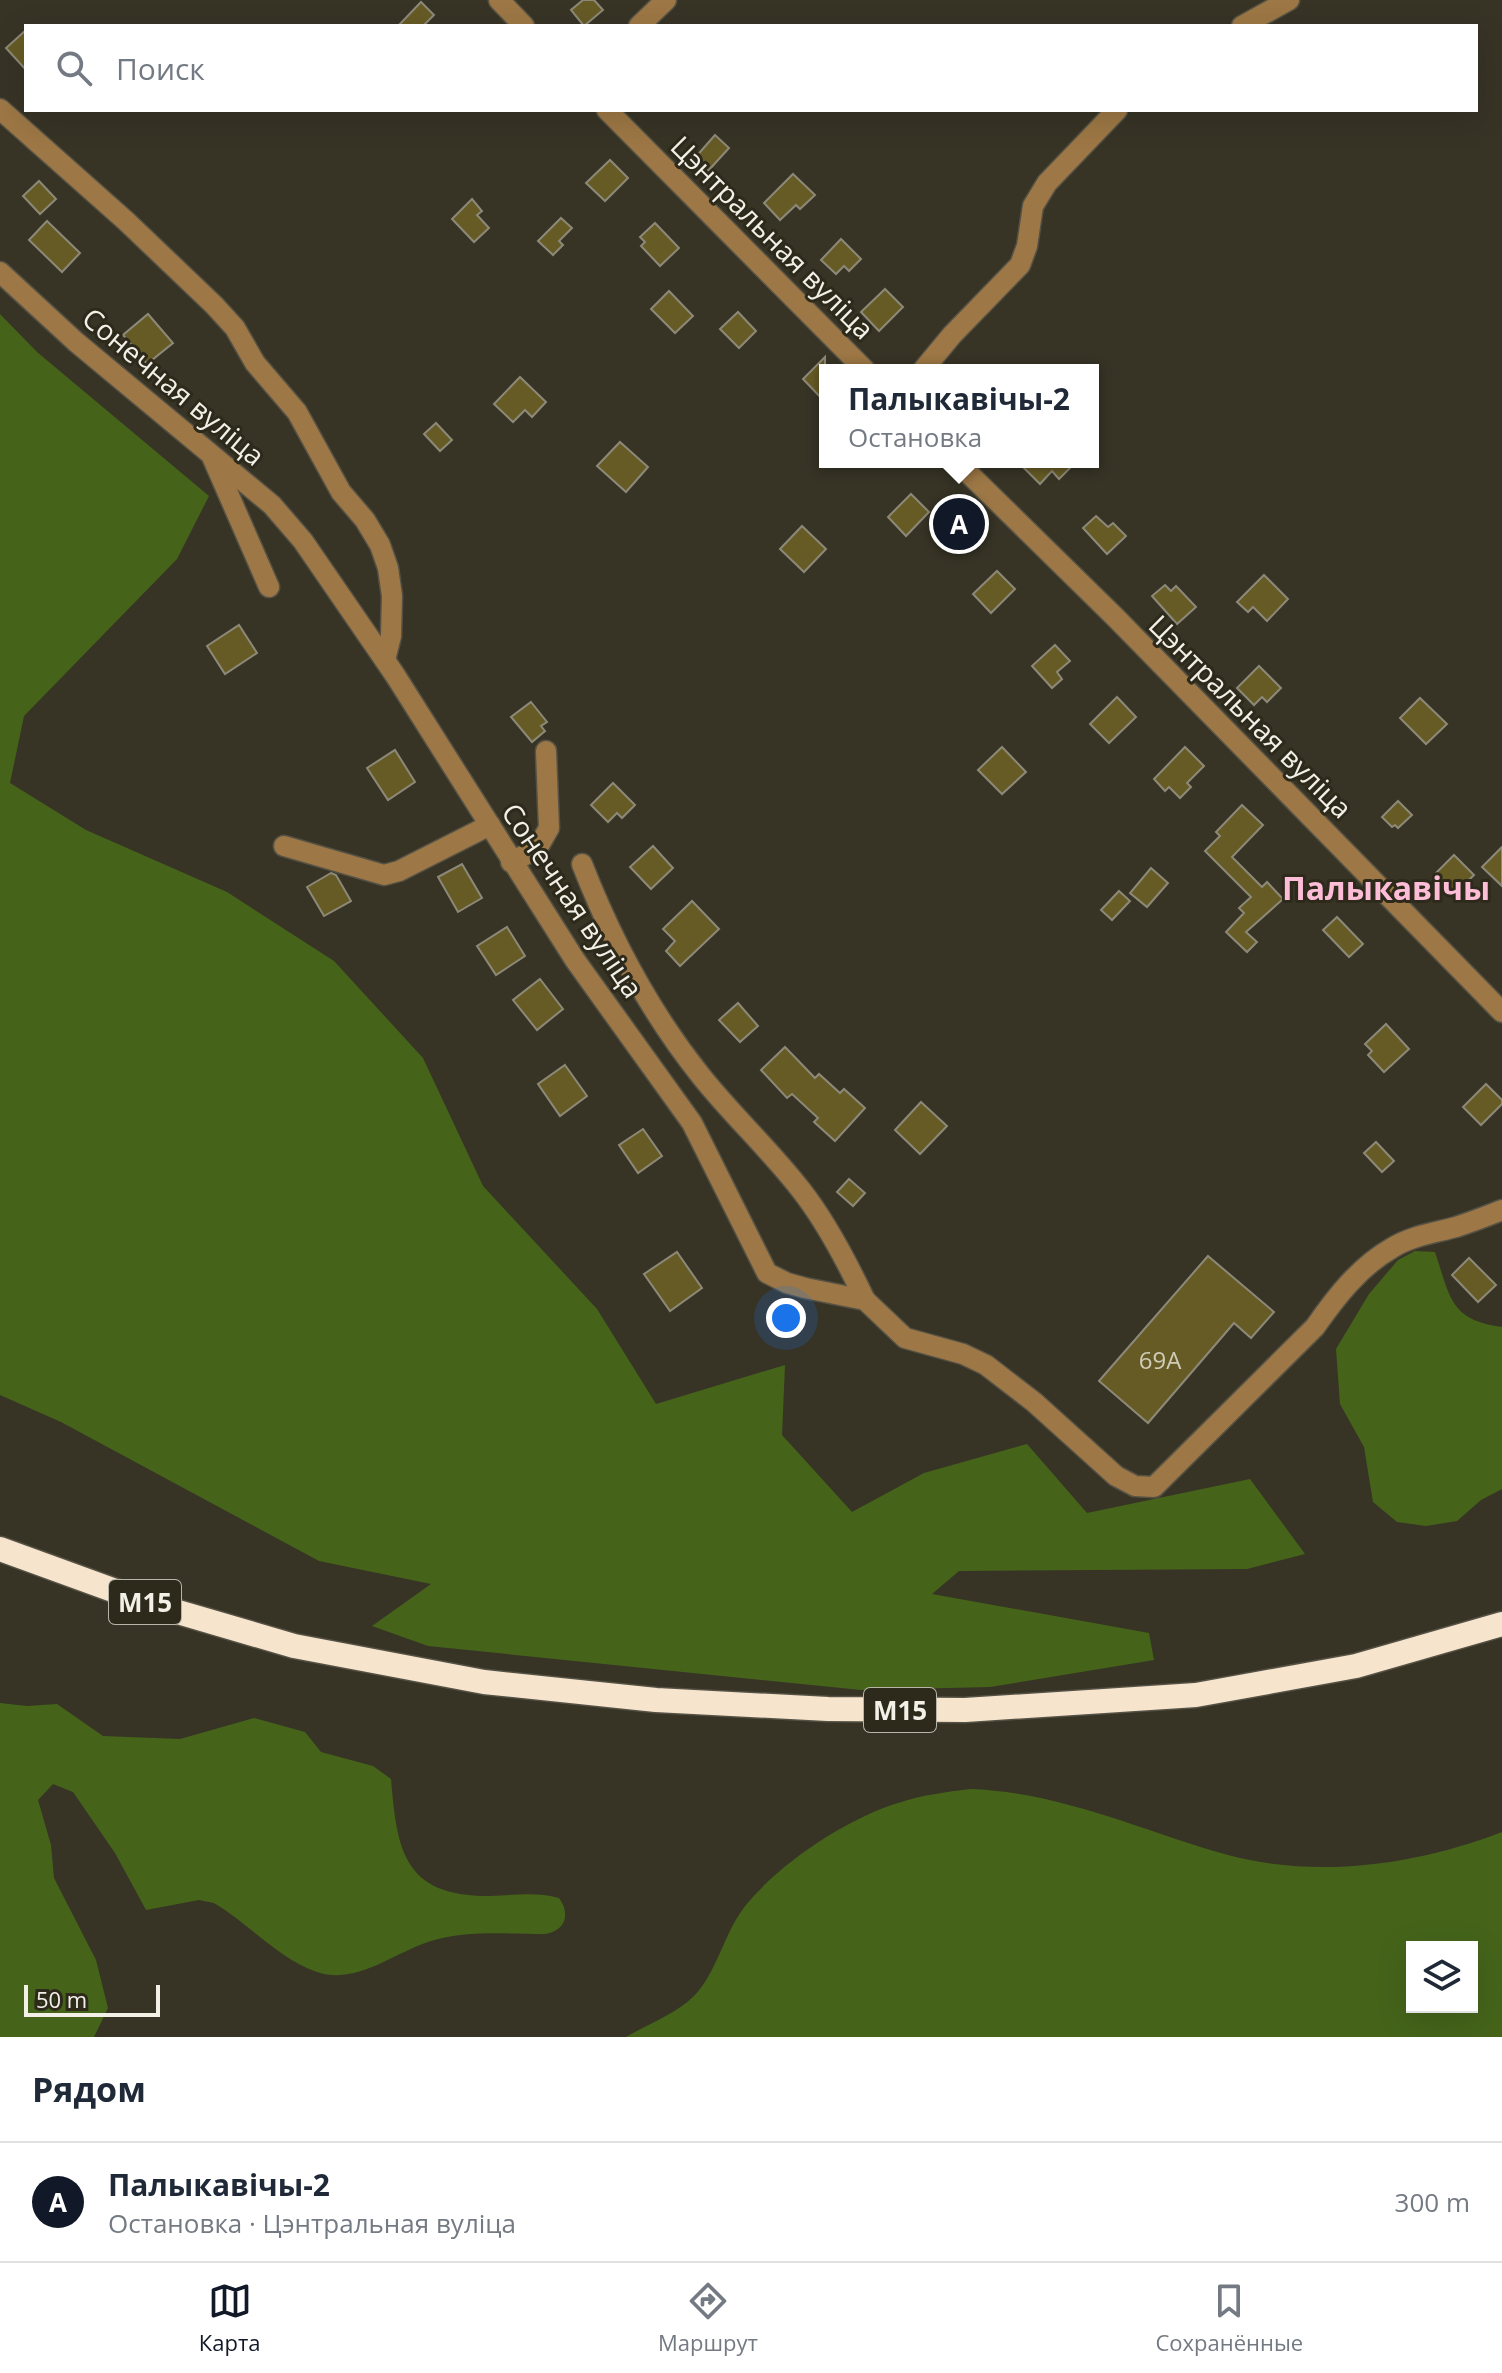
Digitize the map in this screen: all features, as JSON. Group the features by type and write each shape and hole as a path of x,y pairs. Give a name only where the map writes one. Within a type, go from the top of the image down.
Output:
{"highway":[{"name":"М15","path":"0,1549 154,1605 294,1646 484,1682 656,1700 828,1709 965,1710 1196,1695 1356,1666 1502,1624"}],"street":[{"path":"499,0 522,24"},
{"path":"641,24 666,0"},
{"path":"1246,24 1289,0"},
{"path":"0,109 126,221 214,305 235,328 255,363 297,412 341,492 365,520 380,545 388,568 392,596 391,636 385,660"},
{"name":"Цэнтральная вуліца","path":"609,112 859,364"},
{"path":"928,364 1020,265 1027,246 1033,206 1047,183 1115,112"},
{"name":"Сонечная вуліца","path":"0,272 76,342 272,505 303,541 385,660 575,960 692,1123 767,1273 796,1286 865,1300"},
{"path":"211,456 269,587"},
{"name":"Цэнтральная вуліца","path":"963,468 1115,617 1502,1012"},
{"path":"511,862 537,849 549,828 546,751"},
{"path":"284,846 384,875 399,871 490,825"},
{"path":"582,864 608,930 659,1017 700,1075 802,1191 849,1265 865,1300 905,1338 928,1347 963,1354 986,1365 1034,1402 1116,1476 1135,1486 1154,1487 1175,1469 1315,1327 1334,1300 1364,1268 1392,1248 1420,1236 1502,1210"}],"green space":[{"path":"0,314 37,352 209,496 177,559 24,716 10,783 86,830 227,892 334,961 423,1058 483,1186 597,1309 656,1404 785,1365 782,1435 852,1512 924,1473 1027,1444 1087,1513 1250,1479 1305,1554 1247,1569 959,1571 932,1594 1149,1633 1154,1660 990,1687 861,1690 428,1646 372,1626 431,1584 319,1561 61,1422 0,1395"},
{"path":"1415,1251 1435,1252 1449,1293 1461,1312 1471,1319 1502,1327 1502,1489 1481,1500 1457,1521 1426,1526 1397,1522 1373,1502 1364,1447 1340,1404 1336,1349 1369,1294 1398,1260"},
{"path":"0,1703 27,1706 57,1704 103,1736 180,1739 254,1718 305,1732 321,1752 373,1766 391,1779 397,1829 403,1849 411,1866 423,1879 440,1889 462,1894 534,1894 559,1898 565,1910 564,1921 557,1929 545,1934 442,1938 360,1971 331,1975 317,1972 290,1959 214,1903 199,1900 146,1910 115,1853 73,1792 53,1784 38,1800 51,1845 54,1878 96,1960 108,2008 94,2037 0,2037"},
{"path":"970,1789 1037,1797 1228,1855 1296,1866 1366,1865 1401,1860 1436,1853 1502,1832 1502,2037 626,2037 694,1996 709,1975 746,1905 795,1858 836,1831 878,1810 934,1794"}],"building":[{"path":"583,0 594,0 603,10 582,24 571,10"},
{"path":"421,2 434,15 425,24 400,24"},
{"path":"24,32 24,68 6,48"},
{"path":"715,135 729,148 708,171 694,159"},
{"path":"610,160 628,178 605,201 586,183"},
{"path":"793,174 815,195 800,209 796,205 780,220 764,203"},
{"path":"39,181 56,199 40,214 23,196"},
{"path":"472,199 482,211 477,215 489,228 474,242 452,219"},
{"path":"561,218 572,228 559,241 563,245 553,255 538,241"},
{"path":"47,221 80,253 62,272 29,240"},
{"path":"655,223 679,248 660,266 641,246 645,242 640,237"},
{"path":"841,239 861,259 849,271 844,266 836,274 821,260"},
{"path":"885,289 903,307 879,331 861,312"},
{"path":"669,291 693,316 675,333 651,309"},
{"path":"738,312 756,331 739,348 720,329"},
{"path":"148,314 173,343 147,364 123,335"},
{"path":"825,357 825,364 819,364 819,396 803,379"},
{"path":"520,377 546,402 532,417 525,410 513,422 494,404"},
{"path":"436,423 452,440 440,451 424,434"},
{"path":"620,442 648,467 626,492 597,466"},
{"path":"1024,468 1070,468 1059,479 1052,471 1040,484"},
{"path":"911,494 929,512 906,536 888,517"},
{"path":"1096,516 1108,527 1113,523 1126,536 1107,554 1083,528"},
{"path":"802,526 826,549 804,572 780,549"},
{"path":"997,571 1015,589 991,613 973,594"},
{"path":"1264,575 1288,599 1267,621 1253,607 1248,612 1237,602"},
{"path":"1165,585 1171,591 1176,586 1196,607 1177,624 1152,596"},
{"path":"239,625 257,653 225,674 207,646"},
{"path":"1055,645 1070,661 1057,672 1062,679 1052,688 1032,666"},
{"path":"1259,666 1281,688 1267,702 1262,697 1254,705 1237,688"},
{"path":"1117,697 1136,717 1109,743 1090,724"},
{"path":"1420,698 1447,724 1426,744 1400,718"},
{"path":"531,702 547,722 541,726 545,731 532,742 511,717"},
{"path":"1002,747 1026,772 1002,794 978,770"},
{"path":"1185,747 1204,766 1187,783 1191,787 1180,798 1169,787 1165,791 1154,779"},
{"path":"395,750 415,782 388,800 367,768"},
{"path":"613,783 635,805 622,818 617,813 608,822 591,805"},
{"path":"1398,801 1412,815 1398,828 1395,825 1392,827 1382,817"},
{"path":"1242,805 1263,825 1232,857 1262,887 1267,882 1283,899 1246,932 1257,942 1247,952 1226,932 1244,913 1239,908 1251,897 1205,851 1220,836 1216,832"},
{"path":"653,846 673,868 651,889 630,867"},
{"path":"1502,847 1502,886 1482,867"},
{"path":"1454,855 1474,875 1453,896 1433,876"},
{"path":"462,864 482,898 458,912 438,877"},
{"path":"1151,868 1168,883 1147,907 1130,893"},
{"path":"331,873 336,875 351,901 324,916 307,887"},
{"path":"1119,891 1130,901 1112,920 1101,910"},
{"path":"692,901 719,929 680,966 666,951 675,941 663,929"},
{"path":"1337,917 1363,944 1349,957 1323,930"},
{"path":"507,927 525,956 496,975 477,946"},
{"path":"540,979 563,1009 537,1030 513,1000"},
{"path":"738,1003 758,1026 740,1042 719,1020"},
{"path":"1386,1024 1409,1049 1384,1072 1368,1055 1372,1051 1365,1044"},
{"path":"785,1047 815,1078 819,1074 840,1093 844,1089 865,1108 835,1141 814,1122 818,1118 792,1094 787,1098 761,1070"},
{"path":"565,1065 587,1096 560,1116 538,1084"},
{"path":"1486,1084 1502,1100 1502,1104 1481,1125 1463,1107"},
{"path":"921,1102 947,1126 920,1154 895,1130"},
{"path":"643,1129 662,1156 638,1173 619,1145"},
{"path":"1376,1142 1394,1161 1382,1172 1364,1153"},
{"path":"849,1179 865,1193 853,1206 837,1192"},
{"path":"677,1252 702,1288 670,1311 644,1274"},
{"path":"1208,1256 1274,1312 1251,1338 1234,1323 1148,1423 1099,1381"},
{"path":"1469,1258 1496,1285 1478,1302 1452,1275"}],"place":[{"name":"Палыкавічы-2","path":"959,524"}],"district":[{"name":"Палыкавічы","path":"1386,887"}]}
